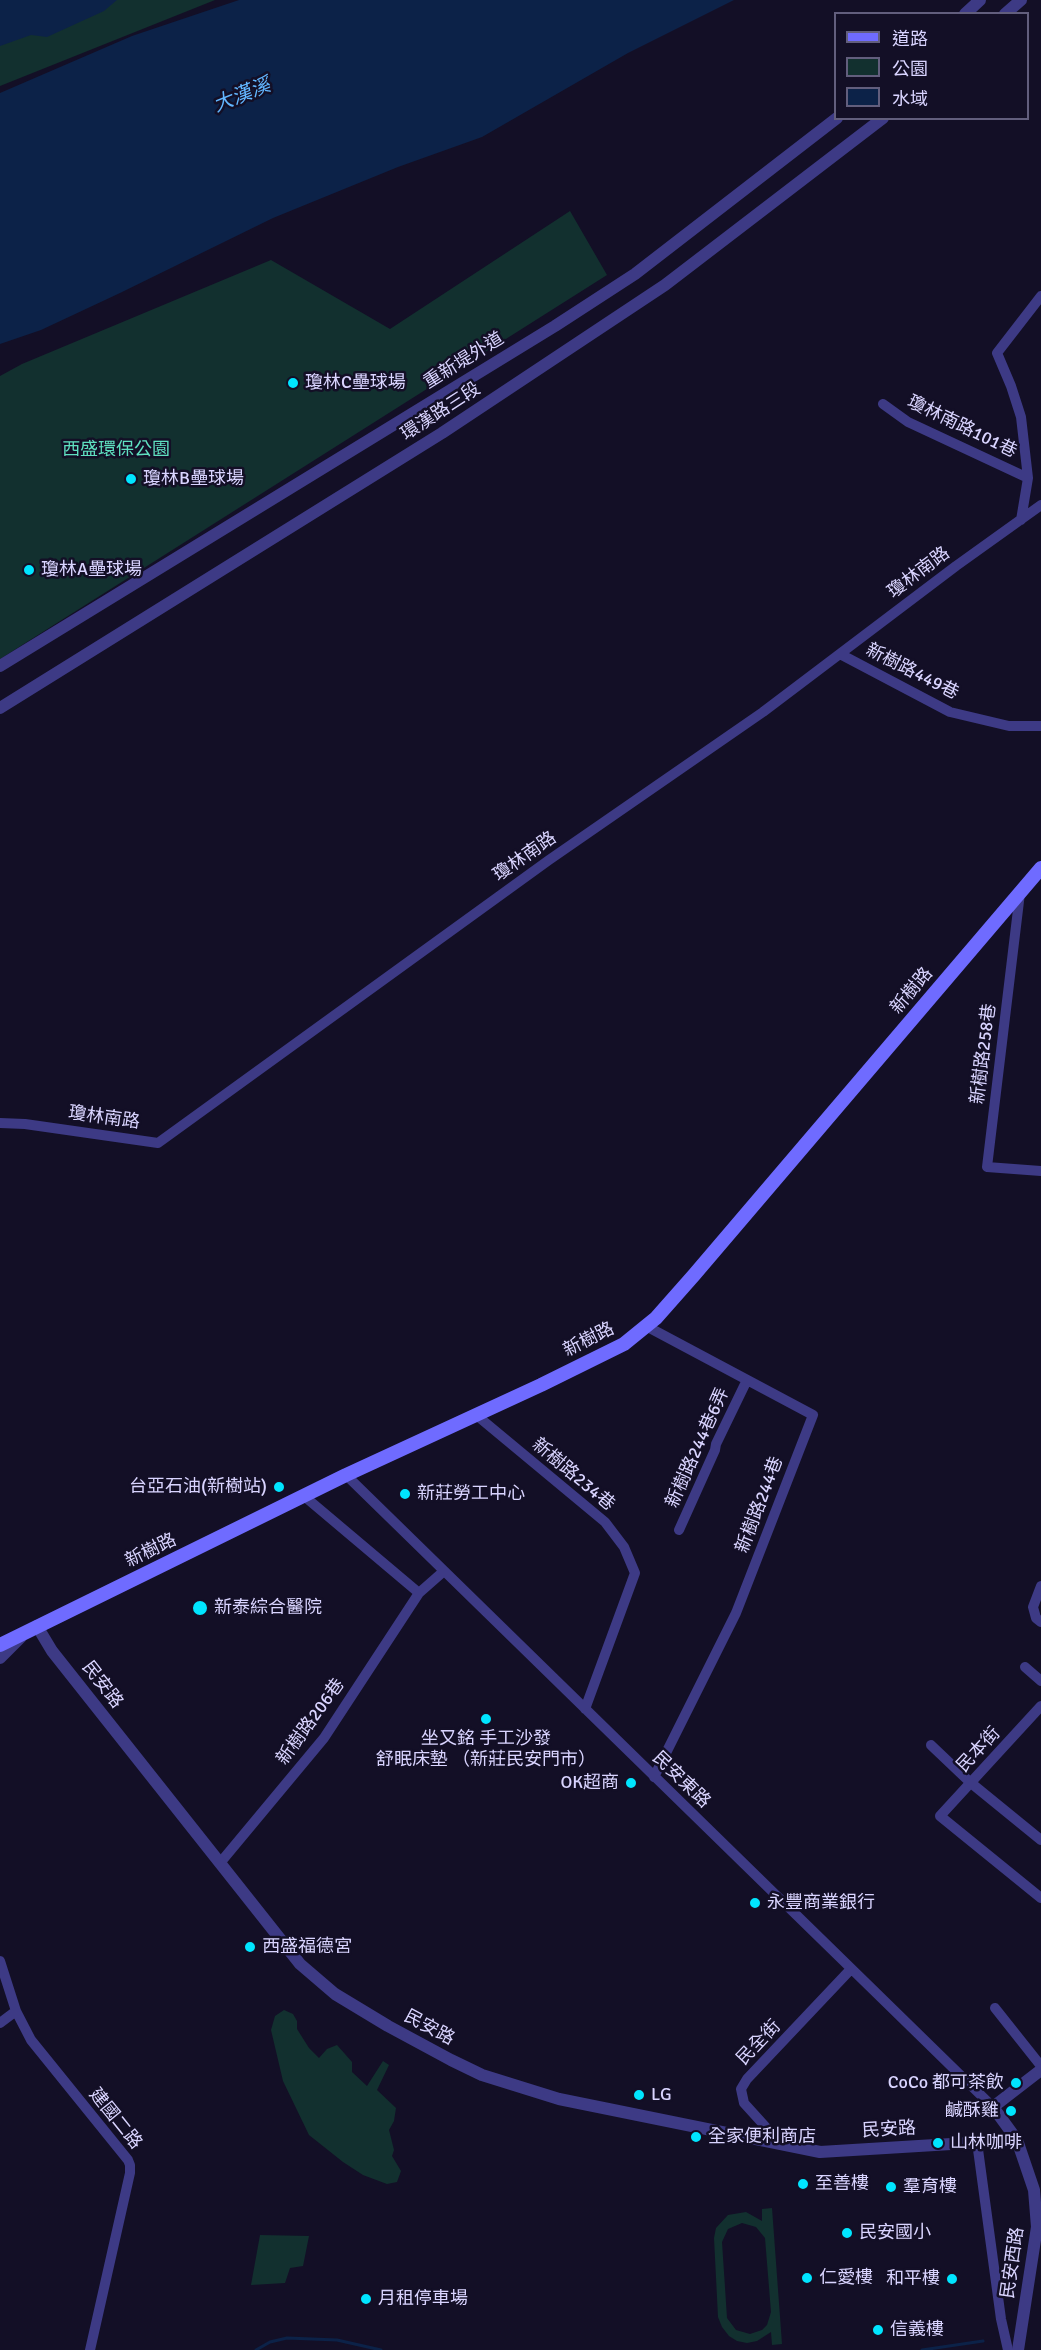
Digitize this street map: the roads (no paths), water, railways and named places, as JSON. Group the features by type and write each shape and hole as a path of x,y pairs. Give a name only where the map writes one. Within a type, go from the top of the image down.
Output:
{"main road":[{"name":"新樹路","path":"1,1651 31,1629 346,1474 541,1385 624,1344 656,1318 702,1267 1041,868"}],"street":[{"path":"967,12 980,0"},
{"path":"1007,12 1021,0"},
{"name":"重新堤外道","path":"0,666 555,326 635,274 834,120"},
{"name":"環漢路三段","path":"0,708 442,434 664,285 880,120"},
{"path":"1020,520 1028,478 1021,417 997,353 1041,296"},
{"name":"瓊林南路101巷","path":"883,404 908,422 1028,478"},
{"name":"瓊林南路","path":"0,1123 25,1124 158,1143 540,866 763,712 1041,505"},
{"name":"新樹路449巷","path":"840,654 950,712 1009,726 1041,726"},
{"name":"新樹路258巷","path":"1020,892 987,1167 1041,1172"},
{"name":"新樹路244巷","path":"646,1326 813,1415 735,1613 654,1777"},
{"name":"新樹路244巷6弄","path":"679,1530 716,1444 747,1380"},
{"name":"新樹路234巷","path":"475,1414 605,1522 624,1546 635,1572 585,1709"},
{"name":"民安東路","path":"346,1474 993,2107"},
{"path":"304,1496 419,1593"},
{"name":"新樹路206巷","path":"220,1863 324,1738 419,1593 444,1570"},
{"path":"1041,1586 1033,1607 1036,1618 1041,1622"},
{"name":"民安路","path":"31,1629 52,1651 300,1964 335,1994 388,2026 482,2075 559,2099 820,2152 1017,2140"},
{"path":"1025,1667 1041,1681"},
{"name":"民本街","path":"1039,1892 940,1816 1041,1706"},
{"path":"931,1745 970,1783 1041,1840"},
{"name":"建國二路","path":"0,1961 16,2011 31,2040 130,2165 90,2350"},
{"name":"民全街","path":"782,2145 744,2103 741,2089 747,2079 851,1970"},
{"path":"994,2008 1041,2066"},
{"path":"0,2023 16,2011"},
{"path":"993,2107 1041,2070"},
{"name":"民安西路","path":"993,2107 1017,2140 1034,2190 1037,2227 1018,2350"},
{"path":"977,2142 1001,2319 1008,2350"}],"water":[{"path":"0,0 117,0 104,11 47,37 31,35 0,46"},
{"name":"大漢溪","path":"239,0 734,0 628,53 482,137 398,167 273,218 41,330 0,344 0,93 132,36"}],"waterway":[{"path":"256,2350 270,2342 287,2338 337,2340 381,2350"},
{"path":"922,2350 983,2341"}],"place":[{"name":"瓊林C壘球場","path":"293,383"},
{"name":"瓊林B壘球場","path":"131,479"},
{"name":"瓊林A壘球場","path":"29,570"},
{"name":"台亞石油(新樹站)","path":"279,1487"},
{"name":"新莊勞工中心","path":"405,1494"},
{"name":"新泰綜合醫院","path":"200,1608"},
{"name":"坐又銘 手工沙發 舒眠床墊 （新莊民安門市）","path":"486,1719"},
{"name":"OK超商","path":"631,1783"},
{"name":"永豐商業銀行","path":"755,1903"},
{"name":"西盛福德宮","path":"250,1947"},
{"name":"CoCo 都可茶飲","path":"1016,2083"},
{"name":"LG","path":"639,2095"},
{"name":"鹹酥雞","path":"1011,2111"},
{"name":"全家便利商店","path":"696,2137"},
{"name":"山林咖啡","path":"938,2143"},
{"name":"至善樓","path":"803,2184"},
{"name":"羣育樓","path":"891,2187"},
{"name":"民安國小","path":"847,2233"},
{"name":"仁愛樓","path":"807,2278"},
{"name":"和平樓","path":"952,2279"},
{"name":"月租停車場","path":"366,2299"},
{"name":"信義樓","path":"878,2330"}],"park label":[{"name":"西盛環保公園","path":"116,450"}]}
